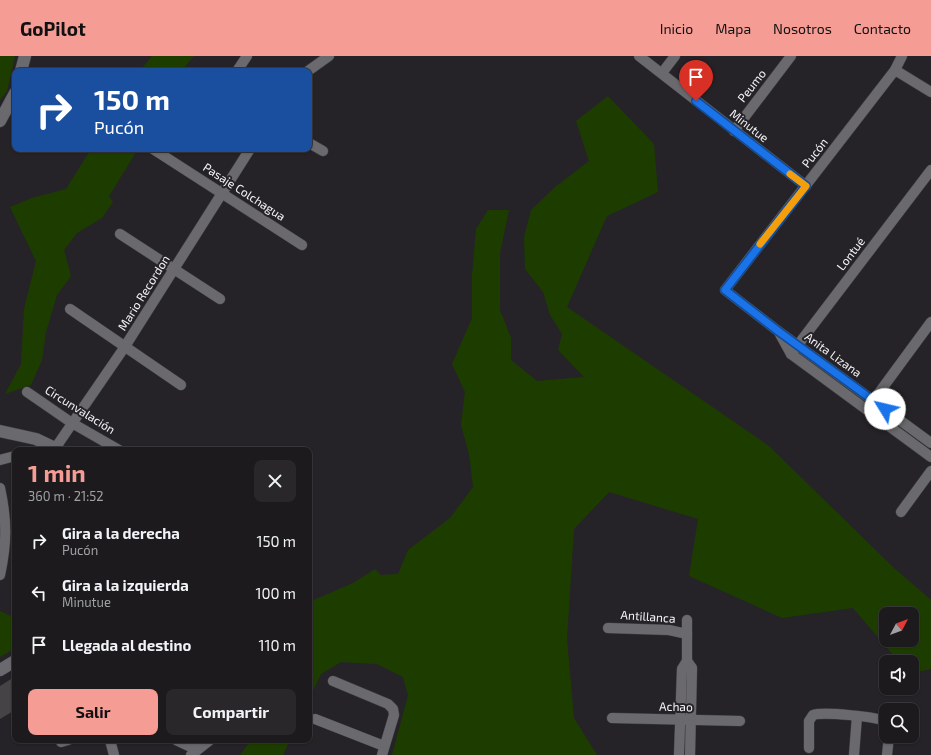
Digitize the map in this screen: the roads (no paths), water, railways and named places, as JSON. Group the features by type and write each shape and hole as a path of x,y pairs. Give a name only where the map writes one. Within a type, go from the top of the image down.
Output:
{"street":[{"path":"22,68 24,56"},
{"path":"240,68 247,56"},
{"path":"312,68 329,56"},
{"name":"Minutue","path":"639,56 806,186"},
{"path":"662,73 675,56"},
{"name":"Peumo","path":"734,131 791,56"},
{"name":"Pucón","path":"725,290 895,70 902,56"},
{"path":"895,70 931,92"},
{"path":"0,121 12,99"},
{"path":"312,144 323,151"},
{"name":"Pasaje Colchagua","path":"158,152 302,244"},
{"name":"Mario Recordon","path":"54,447 124,348 248,152"},
{"name":"Lontué","path":"791,354 931,170"},
{"path":"120,234 220,299"},
{"name":"Anita Lizana","path":"725,290 798,346 931,443"},
{"path":"70,309 124,348 181,385"},
{"path":"866,410 931,322"},
{"name":"Anita Lizana","path":"778,331 791,354 931,457"},
{"name":"Circunvalación","path":"27,392 72,423 114,447"},
{"path":"0,431 36,439 50,447"},
{"path":"0,460 12,457"},
{"path":"900,512 931,471"},
{"path":"0,488 6,528 5,552 0,575"},
{"path":"679,755 686,720 692,668 687,661 687,620"},
{"name":"Antillanca","path":"608,628 669,630 687,634"},
{"path":"0,670 12,662"},
{"path":"315,718 383,750 394,715 393,709 388,704 333,681"},
{"path":"809,748 809,721 813,715 879,718"},
{"path":"854,755 858,716"},
{"name":"Achao","path":"612,718 740,721"},
{"path":"686,720 690,755"},
{"path":"112,743 114,755"},
{"path":"180,743 194,753 206,743"},
{"path":"887,755 888,743"}]}
